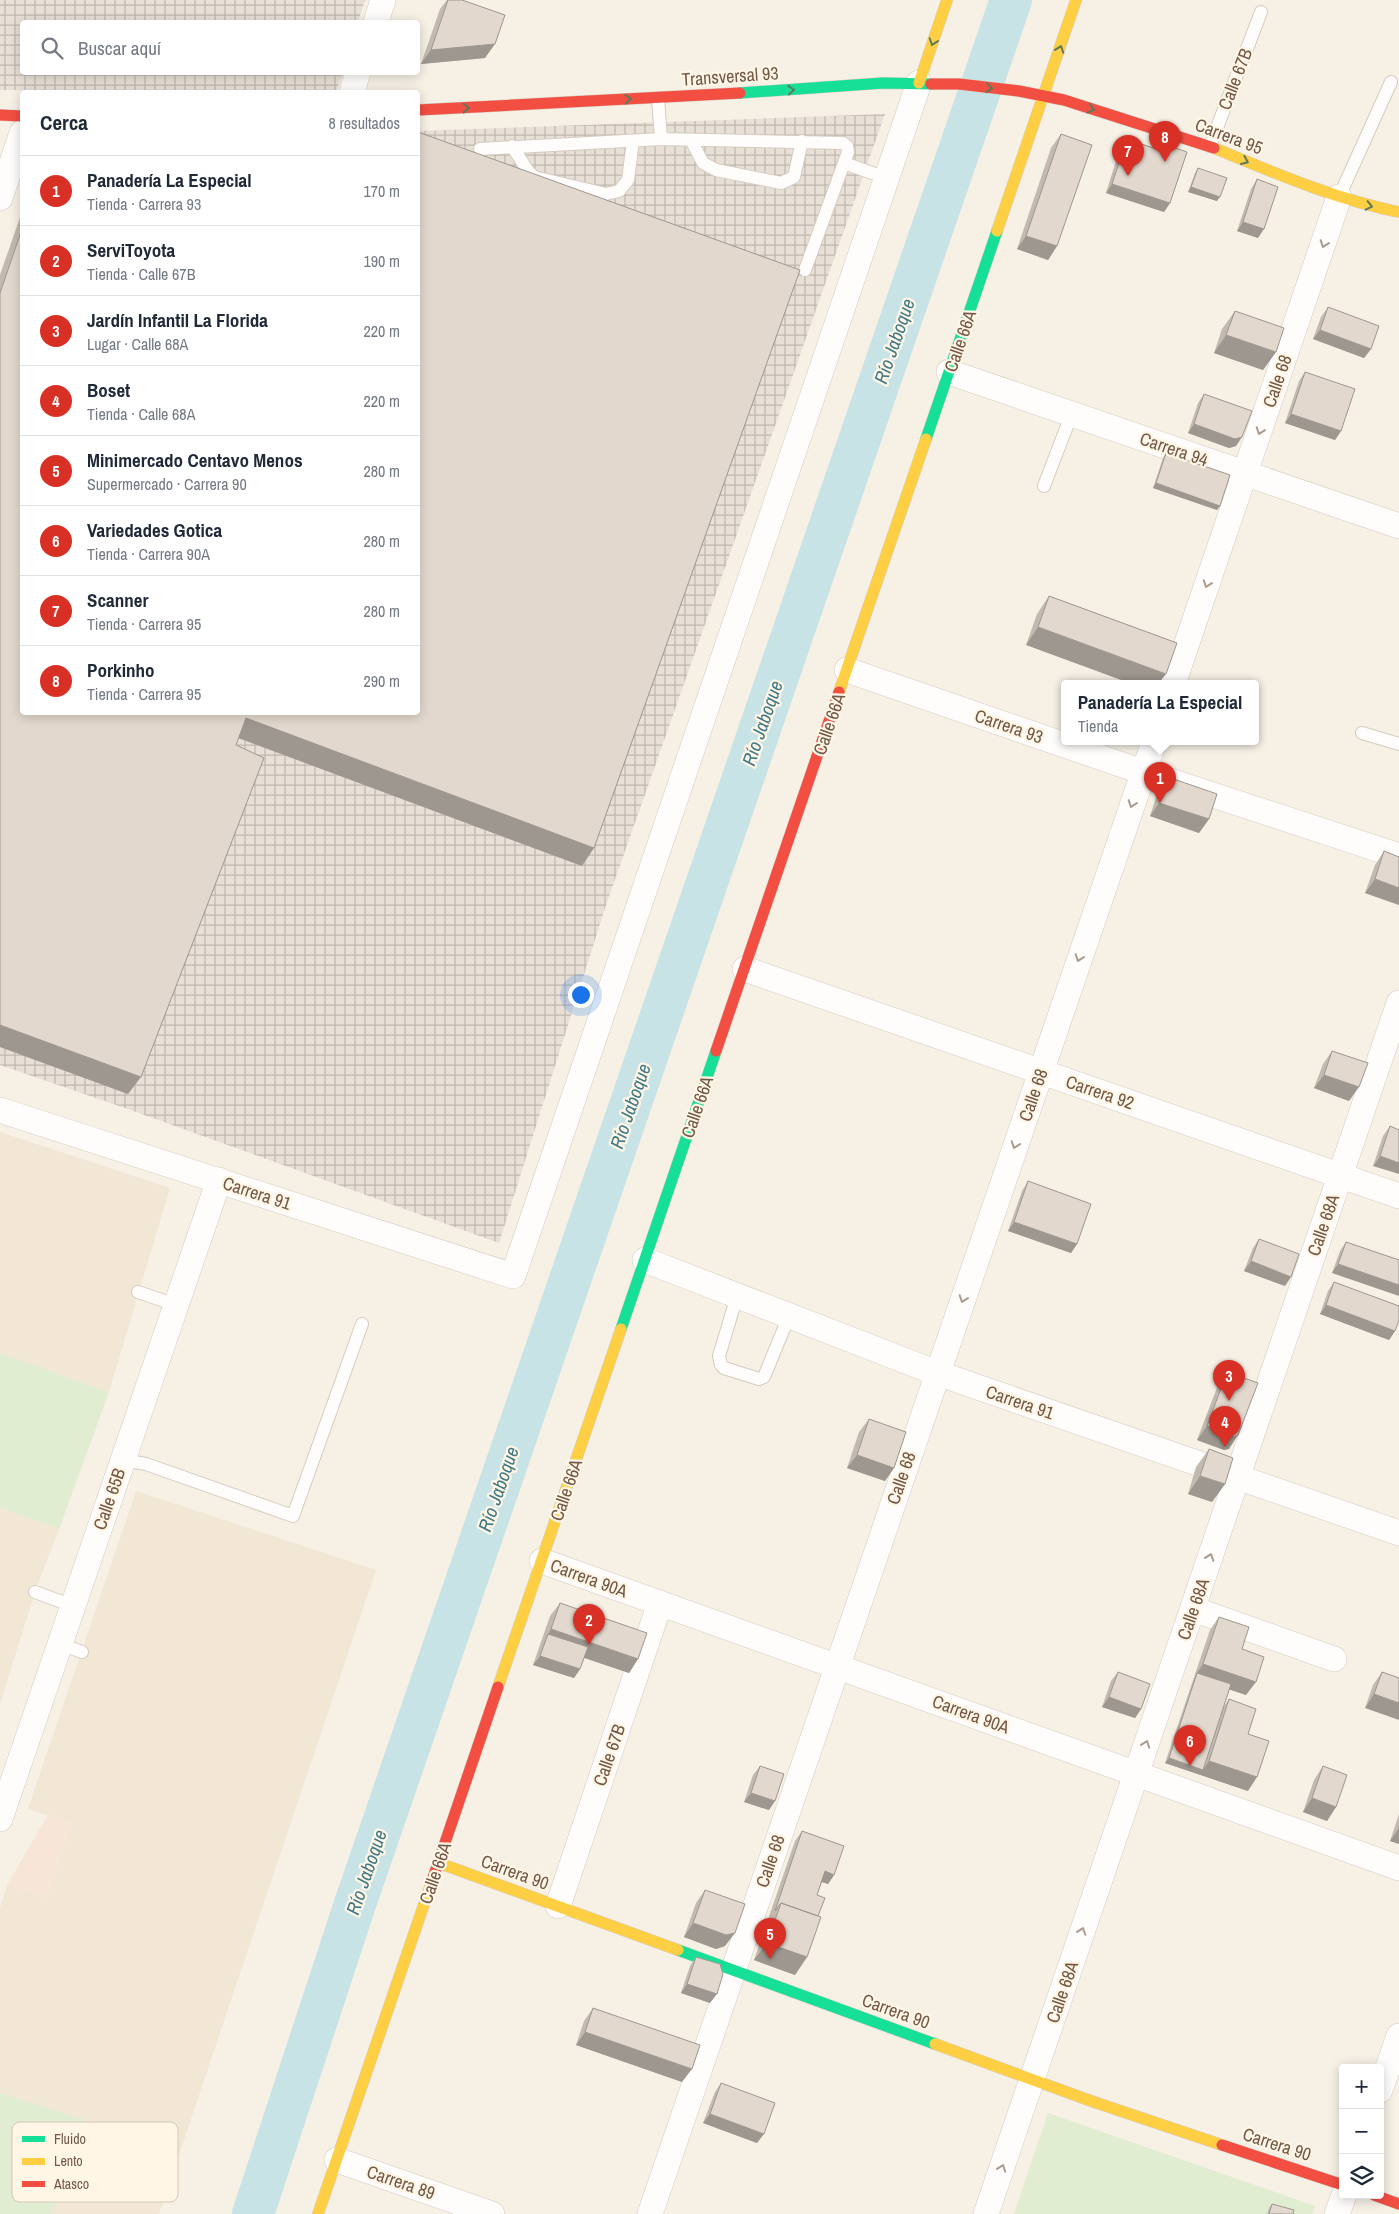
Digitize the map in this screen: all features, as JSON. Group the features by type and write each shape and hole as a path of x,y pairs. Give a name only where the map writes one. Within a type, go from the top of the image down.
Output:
{"street":[{"path":"377,20 383,0"},
{"path":"886,178 947,0"},
{"name":"Calle 66A","path":"318,2214 1076,0"},
{"path":"353,90 357,75"},
{"name":"Transversal 93","path":"420,110 658,98 853,85 959,84 1044,95"},
{"name":"Carrera 95","path":"1044,95 1210,146 1292,181 1339,197 1399,212"},
{"path":"0,115 20,131"},
{"path":"0,198 20,139"},
{"name":"Carrera 91","path":"0,1110 513,1276 886,178"},
{"name":"Calle 68","path":"1174,680 1339,197"},
{"name":"Carrera 94","path":"949,372 1399,526"},
{"name":"Carrera 93","path":"847,670 1061,744"},
{"name":"Carrera 93","path":"1065,745 1399,856"},
{"name":"Calle 68","path":"650,2214 1153,745"},
{"name":"Carrera 92","path":"745,969 1399,1196"},
{"name":"Calle 68A","path":"986,2214 1399,1003"},
{"name":"Calle 65B","path":"0,1819 71,1648 73,1606 219,1180"},
{"name":"Carrera 91","path":"645,1260 937,1373 1399,1533"},
{"name":"Carrera 90A","path":"542,1561 1399,1868"},
{"name":"Calle 67B","path":"558,1906 660,1603"},
{"path":"1192,1609 1334,1659"},
{"name":"Carrera 90","path":"439,1863 1094,2102 1339,2184"},
{"path":"1384,2079 1399,2036"},
{"name":"Carrera 89","path":"337,2160 492,2214"},
{"path":"1337,2214 1343,2199"},
{"path":"1384,2199 1399,2204"}],"lane":[{"name":"Calle 67B","path":"1210,146 1261,12"},
{"name":"Calle 68","path":"1339,197 1391,82"},
{"path":"658,98 661,139"},
{"path":"480,148 661,139 843,143 847,146 848,152 805,270"},
{"path":"691,140 703,163 716,170 781,184 794,177 802,141"},
{"path":"512,146 534,177 606,194 619,191 628,180 633,141"},
{"path":"844,163 886,178"},
{"path":"1044,486 1072,413"},
{"path":"1362,733 1399,744"},
{"path":"138,1292 176,1305"},
{"path":"737,1296 719,1356 721,1366 724,1368 759,1379 764,1377 789,1316"},
{"path":"123,1460 146,1464 293,1516 362,1324"},
{"path":"35,1592 73,1606"}],"shaded area":[{"path":"0,0 365,0 359,20 20,20 20,75 342,75 337,90 0,90"},
{"path":"885,114 606,905 499,1243 0,1065 0,275 20,218 20,715 420,715 420,131"},
{"path":"0,1132 170,1188 109,1392 0,1353"},
{"path":"136,1491 376,1570 178,2158 178,2122 85,2122 86,2120 0,2093 0,1908 7,1885 46,1897 71,1822 28,1809"},
{"path":"0,1507 59,1529 35,1592 0,1704"},
{"path":"48,1815 71,1822 46,1897 7,1885"},
{"path":"56,2202 163,2202 159,2214 52,2214"}],"green space":[{"path":"0,1353 109,1392 59,1529 0,1507"},
{"path":"0,2093 86,2120 85,2122 12,2122 12,2202 56,2202 52,2214 0,2214"},
{"path":"1048,2113 1315,2206 1312,2214 1014,2214"}],"building":[{"path":"448,0 462,0 505,15 495,44 431,50"},
{"path":"420,133 800,270 594,848 246,718 236,745 264,758 141,1077 0,1025 0,293 20,235 20,715 420,715"},
{"path":"1061,134 1092,145 1057,246 1026,236"},
{"path":"1127,139 1156,149 1158,142 1187,152 1170,203 1112,184"},
{"path":"1198,168 1227,178 1220,197 1191,187"},
{"path":"1257,179 1278,187 1264,229 1243,222"},
{"path":"1328,307 1379,326 1371,349 1320,330"},
{"path":"1235,311 1284,328 1276,352 1226,335"},
{"path":"1305,372 1355,389 1341,431 1291,414"},
{"path":"1204,394 1252,411 1242,437 1235,439 1194,424"},
{"path":"1166,453 1230,475 1220,506 1156,483"},
{"path":"1049,596 1177,643 1166,674 1038,627"},
{"path":"1168,777 1217,794 1209,819 1159,803"},
{"path":"1384,851 1399,857 1399,888 1375,879"},
{"path":"1332,1051 1368,1063 1359,1087 1324,1075"},
{"path":"1390,1126 1399,1130 1399,1163 1380,1156"},
{"path":"1028,1181 1091,1204 1077,1244 1014,1222"},
{"path":"1259,1239 1299,1254 1291,1277 1251,1261"},
{"path":"1346,1242 1399,1260 1399,1285 1338,1264"},
{"path":"1334,1282 1399,1306 1399,1320 1395,1331 1326,1305"},
{"path":"1227,1372 1258,1383 1238,1435 1234,1437 1207,1426"},
{"path":"869,1419 906,1432 894,1468 857,1455"},
{"path":"1209,1449 1233,1458 1225,1484 1200,1476"},
{"path":"560,1603 647,1633 638,1659 551,1629"},
{"path":"1219,1617 1249,1627 1242,1649 1264,1657 1256,1682 1203,1664"},
{"path":"548,1634 588,1647 580,1669 540,1656"},
{"path":"1118,1672 1150,1684 1141,1709 1109,1697"},
{"path":"1382,1672 1399,1678 1399,1703 1374,1694"},
{"path":"1197,1673 1231,1684 1203,1770 1169,1758"},
{"path":"1229,1699 1256,1709 1248,1734 1269,1741 1257,1777 1209,1761"},
{"path":"760,1766 784,1774 775,1801 751,1793"},
{"path":"1323,1766 1347,1775 1336,1807 1312,1798"},
{"path":"802,1831 844,1846 834,1875 825,1871 817,1895 825,1898 818,1916 781,1903 775,1911"},
{"path":"705,1890 745,1904 735,1933 726,1935 693,1923"},
{"path":"781,1903 821,1917 807,1957 767,1943"},
{"path":"696,1957 720,1964 723,1974 717,1994 687,1984"},
{"path":"593,2008 700,2045 692,2069 585,2032"},
{"path":"721,2083 775,2103 764,2134 710,2114"},
{"path":"1272,2204 1294,2210 1293,2214 1269,2214"}],"waterway":[{"name":"Río Jaboque","path":"253,2214 355,1904 1011,0"}],"traffic: fast":[{"path":"740,93 883,83 931,84"},
{"path":"926,439 997,231"},
{"path":"621,1329 716,1051"},
{"path":"678,1950 935,2044"}],"traffic: slow":[{"path":"919,83 947,0"},
{"path":"997,231 1076,0"},
{"path":"1214,148 1328,193 1399,212"},
{"path":"839,692 926,439"},
{"path":"498,1687 621,1329"},
{"path":"439,1863 678,1950"},
{"path":"318,2214 433,1878"},
{"path":"935,2044 1094,2102 1222,2145"}],"traffic: jam":[{"path":"931,84 959,84 1019,91 1064,100 1214,148"},
{"path":"420,110 740,93"},
{"path":"0,115 20,116"},
{"path":"716,1051 839,692"},
{"path":"433,1878 498,1687"},
{"path":"1222,2145 1339,2184"},
{"path":"1384,2199 1399,2204"}],"place":[{"name":"Porkinho","path":"1165,162"},
{"name":"Scanner","path":"1128,176"},
{"name":"Panadería La Especial","path":"1160,803"},
{"name":"Jardín Infantil La Florida","path":"1229,1401"},
{"name":"Boset","path":"1225,1447"},
{"name":"ServiToyota","path":"589,1645"},
{"name":"Variedades Gotica","path":"1190,1766"},
{"name":"Minimercado Centavo Menos","path":"770,1959"}]}
